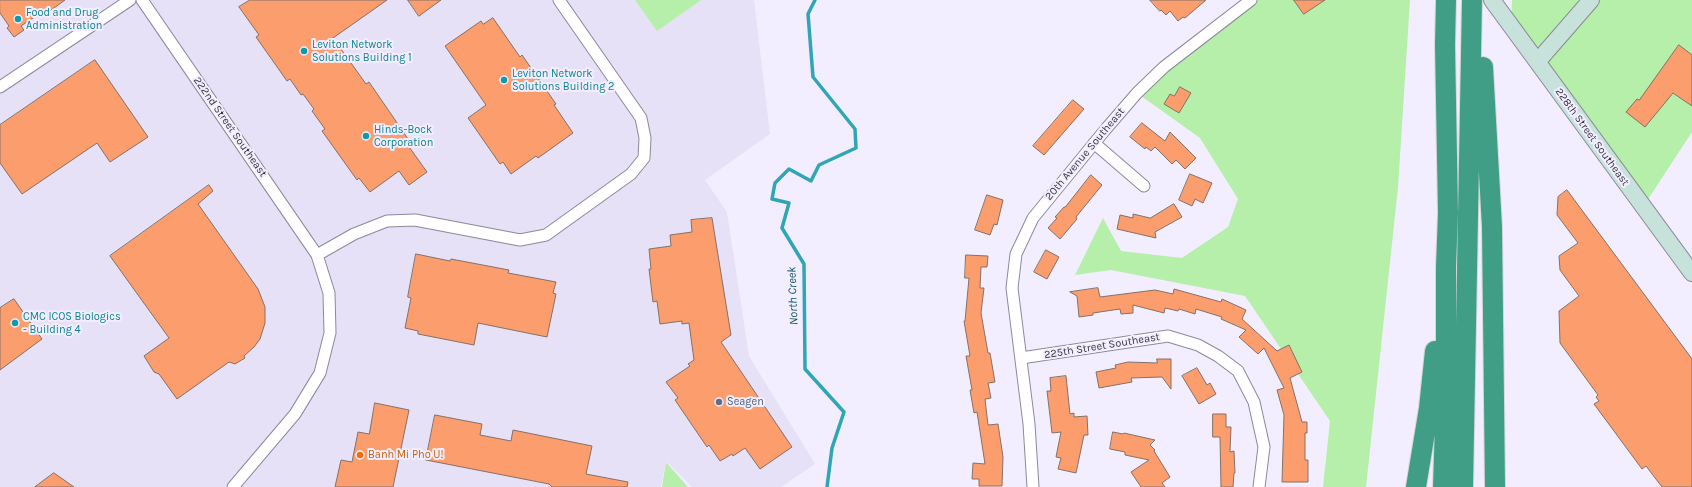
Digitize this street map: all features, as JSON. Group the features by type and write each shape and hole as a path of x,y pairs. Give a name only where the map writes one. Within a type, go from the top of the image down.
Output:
{"highway":[{"path":"1472,0 1492,227 1495,487"},
{"path":"1463,487 1476,52 1483,0"},
{"path":"1432,487 1443,5"},
{"path":"1443,5 1448,213 1446,267 1446,393 1443,487"},
{"path":"1474,487 1476,52"},
{"path":"1416,487 1429,408 1435,351"}],"main road":[{"name":"228th Street Southeast","path":"1492,0 1692,273"},
{"path":"1538,61 1591,0"}],"street":[{"path":"0,87 130,0"},
{"name":"222nd Street Southeast","path":"142,0 317,255"},
{"path":"233,487 295,414 320,373 330,333 329,294 317,255 354,234 387,221 414,220 520,240 546,235 631,174 644,158 645,138 641,118 559,0"},
{"name":"20th Avenue Southeast","path":"1033,487 1029,424 1012,288 1016,254 1033,218 1137,93 1164,67 1251,0"},
{"path":"1094,143 1144,186"},
{"name":"225th Street Southeast","path":"1021,358 1168,336 1198,345 1218,356 1238,371 1254,402 1264,447 1259,487"}],"shaded area":[{"path":"0,0 754,0 770,134 705,180 727,212 749,356 815,464 781,487 692,487 666,461 661,487 0,487"}],"green space":[{"path":"635,0 701,0 657,31"},
{"path":"1251,0 1410,0 1398,187 1366,487 1323,487 1330,421 1245,296 1111,270 1075,275 1103,218 1121,251 1182,258 1228,227 1238,199 1200,138 1137,93"},
{"path":"1512,0 1692,0 1692,132 1643,207 1511,27"},
{"path":"666,462 688,487 662,487"}],"building":[{"name":"Food and Drug Administration","path":"0,0 65,0 47,13 45,10 21,26 24,30 14,37 7,28 9,26 0,13"},
{"path":"250,0 387,0 333,38 366,84 369,82 410,142 407,144 427,172 409,185 399,171 370,192 359,178 357,180 322,131 325,129 312,111 314,109 303,94 301,95 290,79 287,81 256,37 259,35 239,7"},
{"name":"Leviton Network Solutions Building 1","path":"408,0 441,0 419,16"},
{"path":"1150,0 1206,0 1185,18 1183,17 1178,21 1170,11 1166,15"},
{"path":"1294,0 1325,0 1304,14"},
{"name":"Leviton Network Solutions Building 2","path":"493,18 520,57 522,55 556,104 554,105 573,133 538,158 536,156 511,174 503,162 500,164 468,118 486,105 445,46 481,21 483,24"},
{"path":"1679,45 1692,55 1692,106 1673,93 1645,127 1626,112 1637,99 1639,100"},
{"path":"95,60 148,137 110,162 97,143 22,194 0,163 0,125"},
{"path":"1180,87 1191,93 1179,113 1164,104 1170,94 1174,96"},
{"path":"1073,100 1084,109 1044,155 1033,146"},
{"path":"1142,123 1165,141 1170,132 1196,158 1185,169 1176,160 1172,164 1155,147 1151,151 1146,147 1145,149 1130,137"},
{"path":"1190,174 1212,183 1203,203 1195,199 1192,206 1179,200"},
{"path":"1091,175 1102,185 1060,239 1048,228 1057,218 1055,217"},
{"path":"209,185 213,191 198,204 258,289 265,307 265,323 260,339 244,356 245,358 235,364 229,362 177,399 159,374 154,372 144,356 169,338 110,256"},
{"path":"1567,190 1692,359 1692,487 1662,487 1646,466 1642,469 1594,404 1599,401 1596,397 1598,395 1560,343 1559,311 1579,296 1560,270 1559,256 1578,243 1557,215 1558,197"},
{"path":"987,195 1003,200 997,225 994,224 990,235 975,230"},
{"path":"1174,204 1182,217 1155,232 1156,238 1117,229 1120,215 1133,218 1133,214 1150,218"},
{"path":"712,218 731,335 721,342 792,447 760,469 745,448 733,456 732,454 720,461 709,445 707,447 675,400 678,398 666,382 690,366 688,364 694,360 689,323 682,324 682,321 660,324 657,301 653,302 649,269 651,269 649,249 671,246 670,235 692,232 691,220"},
{"path":"1046,250 1059,257 1047,279 1034,272"},
{"path":"416,254 509,270 508,273 556,282 553,293 556,294 547,337 478,323 474,345 418,334 418,331 405,328 411,298 408,297"},
{"path":"966,255 988,256 987,267 981,267 980,288 984,288 981,313 995,382 988,383 991,398 985,399 988,425 998,424 1003,457 1002,486 979,486 979,479 972,479 973,463 985,464 977,412 974,413 970,390 972,390 966,356 970,356 964,321 969,278 965,278"},
{"path":"1098,288 1100,297 1155,290 1173,294 1174,289 1221,302 1222,299 1246,310 1242,319 1277,351 1289,345 1302,372 1290,378 1302,422 1307,422 1307,433 1305,433 1305,460 1308,460 1308,482 1282,482 1284,415 1277,390 1284,388 1264,348 1258,354 1239,337 1246,330 1221,319 1222,317 1196,309 1195,314 1179,309 1178,311 1165,308 1164,313 1133,305 1133,313 1121,314 1120,309 1093,313 1093,315 1079,317 1077,296 1070,292"},
{"name":"CMC ICOS Biologics - Building 4","path":"14,299 42,339 0,370 0,308"},
{"path":"1157,359 1171,359 1171,389 1162,377 1131,378 1132,382 1099,388 1096,372 1116,368 1115,365 1128,362 1157,363"},
{"path":"1197,368 1207,385 1210,383 1216,394 1199,404 1182,376"},
{"path":"1066,376 1070,414 1074,413 1074,417 1087,416 1088,435 1084,435 1076,473 1058,469 1061,458 1056,457 1061,432 1052,433 1047,391 1051,391 1050,378"},
{"path":"375,403 409,410 393,487 335,487 341,460 352,462 358,432 369,434"},
{"path":"1213,414 1226,414 1226,427 1231,427 1230,452 1234,451 1235,473 1233,487 1221,487 1220,437 1213,437"},
{"path":"435,415 482,424 480,435 511,441 513,430 592,446 586,474 628,482 627,487 552,487 549,484 426,460"},
{"path":"1113,432 1155,440 1150,445 1155,450 1154,451 1170,477 1162,483 1165,487 1141,487 1131,472 1149,460 1125,455 1125,452 1110,449"},
{"path":"54,473 74,487 35,487"}],"waterway":[{"name":"North Creek","path":"815,0 808,14 813,77 855,129 856,148 819,165 811,181 789,169 775,183 772,199 789,203 782,228 804,264 805,369 844,412 832,448 827,487"}],"place":[{"name":"Food and Drug Administration","path":"18,19"},
{"name":"Leviton Network Solutions Building 1","path":"304,51"},
{"name":"Leviton Network Solutions Building 2","path":"504,80"},
{"name":"Hinds-Bock Corporation","path":"366,136"},
{"name":"CMC ICOS Biologics - Building 4","path":"15,323"},
{"name":"Seagen","path":"719,402"},
{"name":"Banh Mi Pho U!","path":"360,455"}]}
